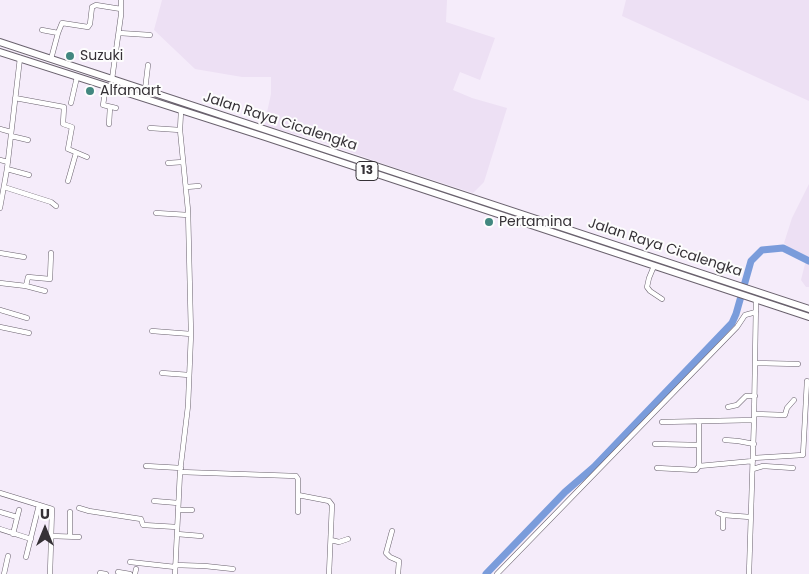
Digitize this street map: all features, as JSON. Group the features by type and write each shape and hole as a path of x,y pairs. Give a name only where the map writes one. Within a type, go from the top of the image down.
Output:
{"highway":[{"name":"Jalan Raya Cicalengka","path":"0,42 809,309"},
{"name":"Jalan Raya Cicalengka","path":"0,52 265,137 809,317"},
{"path":"133,96 136,87"}],"street":[{"path":"112,79 119,33 121,0"},
{"path":"51,59 58,33 64,22 89,26 94,6 121,9"},
{"path":"42,30 58,33"},
{"path":"119,33 150,34"},
{"path":"0,208 8,162 20,58"},
{"path":"145,90 148,65"},
{"path":"71,103 76,77"},
{"path":"106,86 103,105 116,108"},
{"path":"15,98 64,107 63,124 72,127 68,149 87,157"},
{"path":"108,124 110,107"},
{"path":"175,574 178,503 186,423 191,334 188,215 180,130 181,111"},
{"path":"150,128 180,130"},
{"path":"0,129 28,140"},
{"path":"68,181 76,153"},
{"path":"0,160 8,162"},
{"path":"168,163 183,162"},
{"path":"7,169 29,175"},
{"path":"0,173 6,175"},
{"path":"186,187 199,186"},
{"path":"2,190 52,202 56,206"},
{"path":"156,212 188,215"},
{"path":"0,253 24,257"},
{"path":"26,286 28,277 50,279 52,253"},
{"path":"654,266 647,287 662,299"},
{"path":"0,283 26,286 45,291"},
{"path":"749,574 755,417 756,300"},
{"path":"0,310 26,318"},
{"path":"497,574 733,331 745,315 756,312"},
{"path":"0,327 29,332"},
{"path":"152,331 191,334"},
{"path":"755,363 798,364"},
{"path":"162,373 189,375"},
{"path":"657,468 696,470 699,466 803,455 808,381 801,381"},
{"path":"728,407 737,405 746,396 755,396"},
{"path":"662,422 699,422 785,415 789,404 794,400"},
{"path":"699,422 699,466"},
{"path":"724,440 754,444"},
{"path":"655,444 699,445"},
{"path":"146,466 181,470 296,476 298,480 298,512"},
{"path":"753,468 763,466 793,468"},
{"path":"0,493 52,509 50,574"},
{"path":"298,495 329,501 332,507 329,574"},
{"path":"154,501 178,503"},
{"path":"26,557 39,505"},
{"path":"79,508 141,519 142,525 177,527"},
{"path":"13,534 19,510"},
{"path":"178,510 192,510"},
{"path":"0,512 17,517"},
{"path":"70,512 70,536"},
{"path":"723,528 720,514 750,517"},
{"path":"0,529 31,539"},
{"path":"392,531 386,553 399,561 398,574"},
{"path":"177,534 201,536"},
{"path":"51,536 79,537"},
{"path":"331,540 339,542 348,539"},
{"path":"0,558 7,558 3,572"},
{"path":"130,562 233,569"},
{"path":"118,572 130,574"},
{"path":"100,573 106,574"}],"shaded area":[{"path":"162,0 447,0 446,22 495,38 480,80 460,72 453,90 472,98 507,108 484,182 473,193 311,138 264,126 271,94 271,77 242,77 195,69 154,30"},
{"path":"626,0 809,0 809,101 622,16"},
{"path":"809,184 809,287 806,287 801,280 805,264 803,255 792,250 784,243 792,218"}],"waterway":[{"path":"486,574 565,492 594,467 732,323 751,261 762,250 783,248 809,261"}],"place":[{"name":"Suzuki","path":"70,56"},
{"name":"Alfamart","path":"90,91"},
{"name":"Pertamina","path":"489,222"}]}
